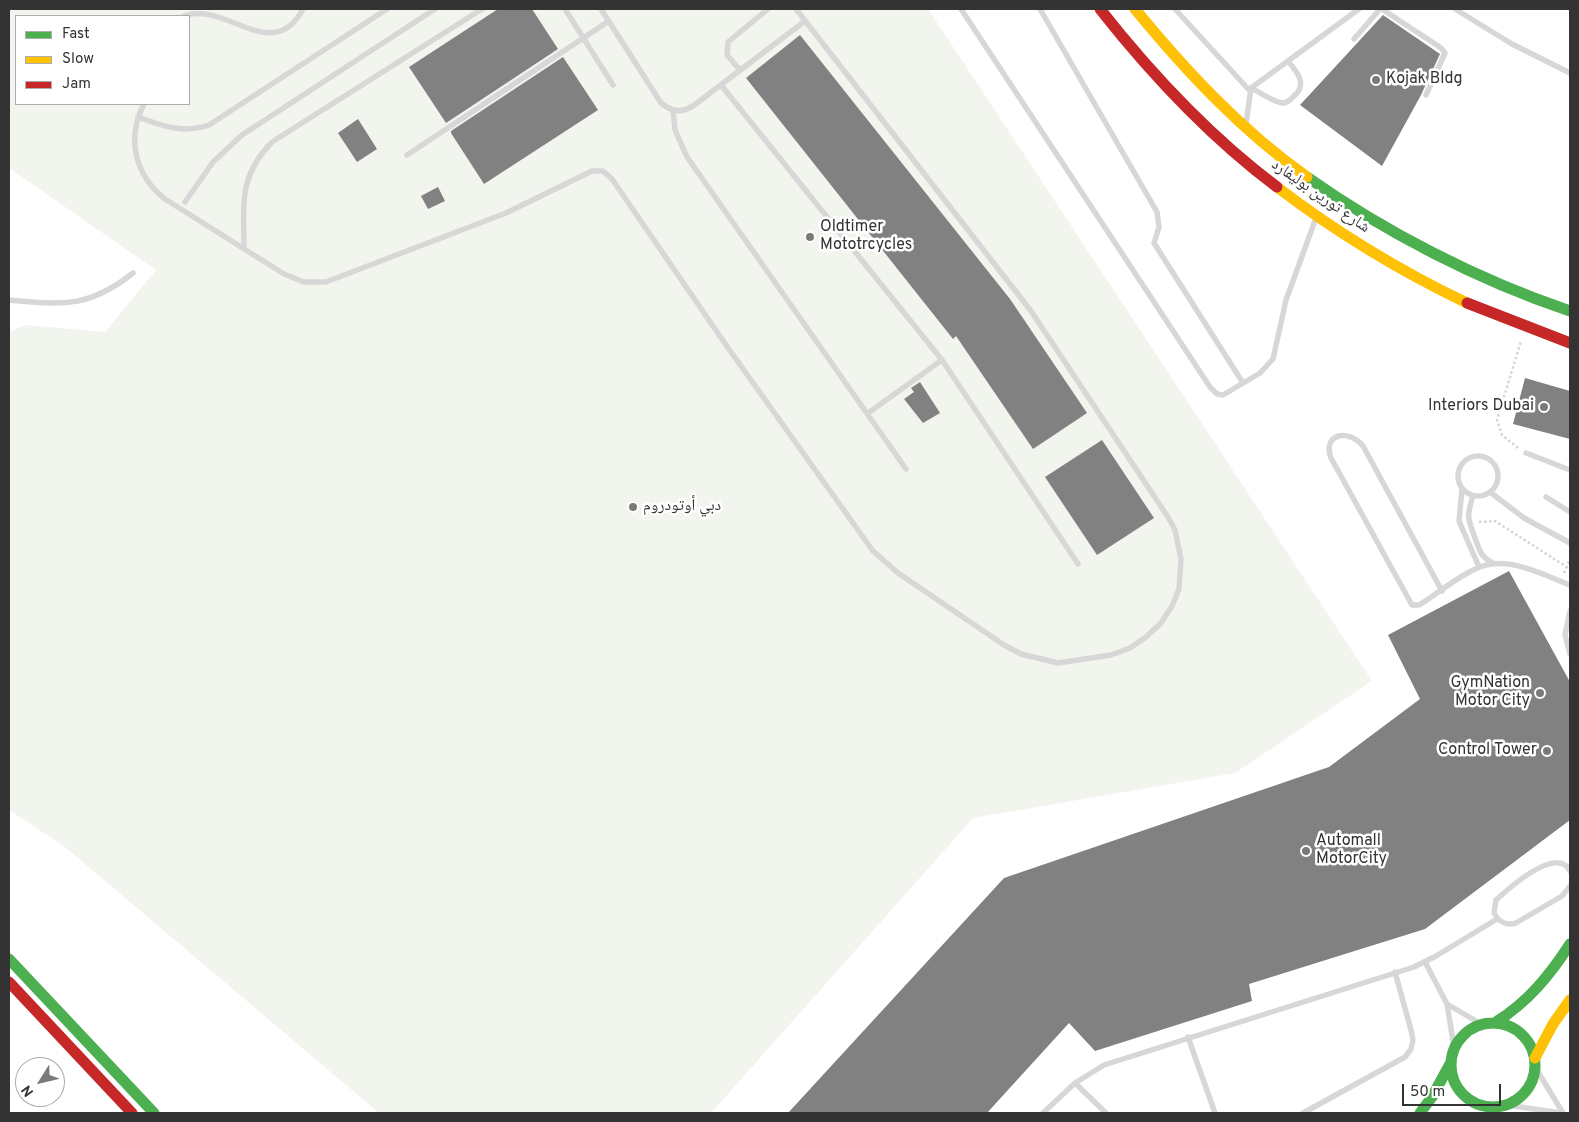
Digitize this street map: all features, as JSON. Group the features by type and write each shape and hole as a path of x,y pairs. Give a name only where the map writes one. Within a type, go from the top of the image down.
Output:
{"main road":[{"name":"شارع تورين بوليفارد","path":"1100,9 1137,56 1202,126 1234,154 1316,216 1410,274 1458,299 1525,328 1570,343"},
{"name":"شارع تورين بوليفارد","path":"1135,9 1177,60 1210,94 1298,171 1377,223 1450,260 1554,306 1570,311"},
{"path":"1420,1113 1432,1097 1450,1064 1454,1047 1465,1033 1481,1024 1496,1022 1526,1001 1539,987 1570,944"},
{"path":"9,959 154,1113"},
{"path":"9,982 132,1113"},
{"path":"1450,1064 1452,1078 1459,1090 1469,1100 1481,1106 1494,1108 1507,1105 1521,1096 1531,1083 1535,1063 1553,1024 1570,1000"},
{"path":"1496,1022 1517,1030 1531,1047 1535,1063"},
{"path":"1465,1113 1481,1106"}],"lane":[{"path":"187,15 197,12 209,13 262,31 272,32 283,30 292,24 303,9"},
{"path":"138,116 168,128 182,130 209,125 387,9"},
{"path":"185,202 213,162 242,135 435,9"},
{"path":"244,249 246,185 252,165 268,147 482,9"},
{"path":"565,9 613,85"},
{"path":"601,9 661,103 673,110 687,110 805,20"},
{"path":"740,70 728,55 728,42 768,9"},
{"path":"144,105 134,131 134,149 145,178 154,190 293,279 315,283 326,282 506,212 592,171 603,171 612,179 726,345 880,559 990,636 1021,654 1058,663 1111,655 1130,648 1161,623 1172,606 1179,589 1181,559 1175,530 1031,311 796,9"},
{"path":"961,9 1210,387 1217,394 1223,395 1243,383 1264,369 1273,359 1288,292 1316,216"},
{"path":"1040,9 1156,212 1159,228 1154,243 1243,383"},
{"path":"1175,9 1251,90 1282,103 1288,102 1300,91 1302,82 1297,71 1288,61"},
{"path":"1245,126 1251,90 1359,9"},
{"path":"1354,39 1381,9 1441,48 1445,53 1426,95"},
{"path":"1455,9 1512,44 1570,72"},
{"path":"407,155 609,22"},
{"path":"721,85 942,360 1078,564"},
{"path":"673,110 675,130 687,157 906,469"},
{"path":"9,300 46,304 84,301 102,294 133,272"},
{"path":"868,413 942,360"},
{"path":"1442,591 1363,446 1350,435 1342,434 1335,438 1330,444 1328,451 1331,458 1410,603 1419,605 1442,591 1479,567 1493,564 1518,566 1570,585"},
{"path":"1526,453 1570,470"},
{"path":"1475,456 1491,461 1496,468 1498,477 1496,485 1490,492 1473,496 1462,489 1458,481 1461,464 1475,456"},
{"path":"1462,489 1459,521 1479,567"},
{"path":"1490,492 1524,518 1570,543"},
{"path":"1473,496 1468,513 1469,525 1479,553 1493,564"},
{"path":"1546,497 1570,512"},
{"path":"1570,611 1565,634 1570,654"},
{"path":"1570,871 1563,863 1555,861 1541,866 1496,900 1494,913 1497,919 1509,925 1522,921 1562,896 1570,886"},
{"path":"1043,1113 1075,1083 1104,1065 1425,962 1497,919"},
{"path":"1425,962 1447,1004 1454,1047"},
{"path":"1303,1113 1398,1062 1411,1049 1413,1040 1411,1030 1395,972"},
{"path":"1447,1004 1481,1024"},
{"path":"1188,1037 1215,1113"},
{"path":"1535,1063 1562,1113"},
{"path":"1075,1083 1106,1113"},
{"path":"1507,1105 1562,1113"}],"path":[{"path":"1525,328 1497,420 1502,435 1526,453"},
{"path":"1469,525 1486,520 1495,521 1568,568"},
{"path":"1561,581 1568,568 1570,559"}],"shaded area":[{"name":"دبي أوتودروم","path":"9,9 928,9 1372,681 1235,773 973,818 711,1113 379,1113 65,847 9,810 9,332 26,325 105,332 156,270 9,168"}],"building":[{"path":"498,9 532,9 558,49 446,123 409,67"},
{"name":"Kojak Bldg","path":"1383,15 1440,54 1421,95 1382,166 1300,105"},
{"path":"800,35 1010,299 1087,413 1033,449 956,336 953,339 746,78"},
{"path":"563,57 598,110 484,184 451,131"},
{"path":"358,119 377,149 357,162 338,133"},
{"path":"438,187 445,201 428,209 421,196"},
{"name":"Interiors Dubai","path":"1525,378 1570,391 1570,439 1513,424"},
{"path":"920,382 940,413 923,423 904,399 914,392 911,388"},
{"path":"1102,440 1154,518 1097,555 1045,477"},
{"name":"Automall MotorCity","path":"1509,571 1570,682 1570,820 1425,929 1249,984 1252,1001 1095,1051 1069,1023 987,1113 788,1113 1004,878 1329,767 1420,699 1388,635"}],"traffic: fast":[{"path":"1307,177 1368,217 1433,253 1501,285 1570,311"},
{"path":"1496,1022 1518,1006 1538,987 1570,944"},
{"path":"9,959 154,1113"},
{"path":"1493,1023 1509,1026 1523,1035 1532,1049 1535,1065 1532,1081 1523,1095 1509,1104 1493,1107 1477,1104 1463,1095 1454,1081 1451,1065 1454,1049 1463,1035 1477,1026 1493,1023"},
{"path":"1420,1113 1432,1097 1450,1064"}],"traffic: slow":[{"path":"1135,9 1215,99 1259,140 1307,177"},
{"path":"1277,187 1322,220 1369,250 1417,278 1467,303"},
{"path":"1535,1058 1553,1024 1570,1000"}],"traffic: jam":[{"path":"1100,9 1183,104 1228,147 1277,187"},
{"path":"1467,303 1570,343"},
{"path":"9,982 132,1113"}],"place":[{"name":"Kojak Bldg","path":"1376,80"},
{"name":"Oldtimer Mototrcycles","path":"810,237"},
{"name":"Interiors Dubai","path":"1544,407"},
{"name":"دبي أوتودروم","path":"633,507"},
{"name":"GymNation Motor City","path":"1540,693"},
{"name":"Control Tower","path":"1547,751"},
{"name":"Automall MotorCity","path":"1306,851"}]}
